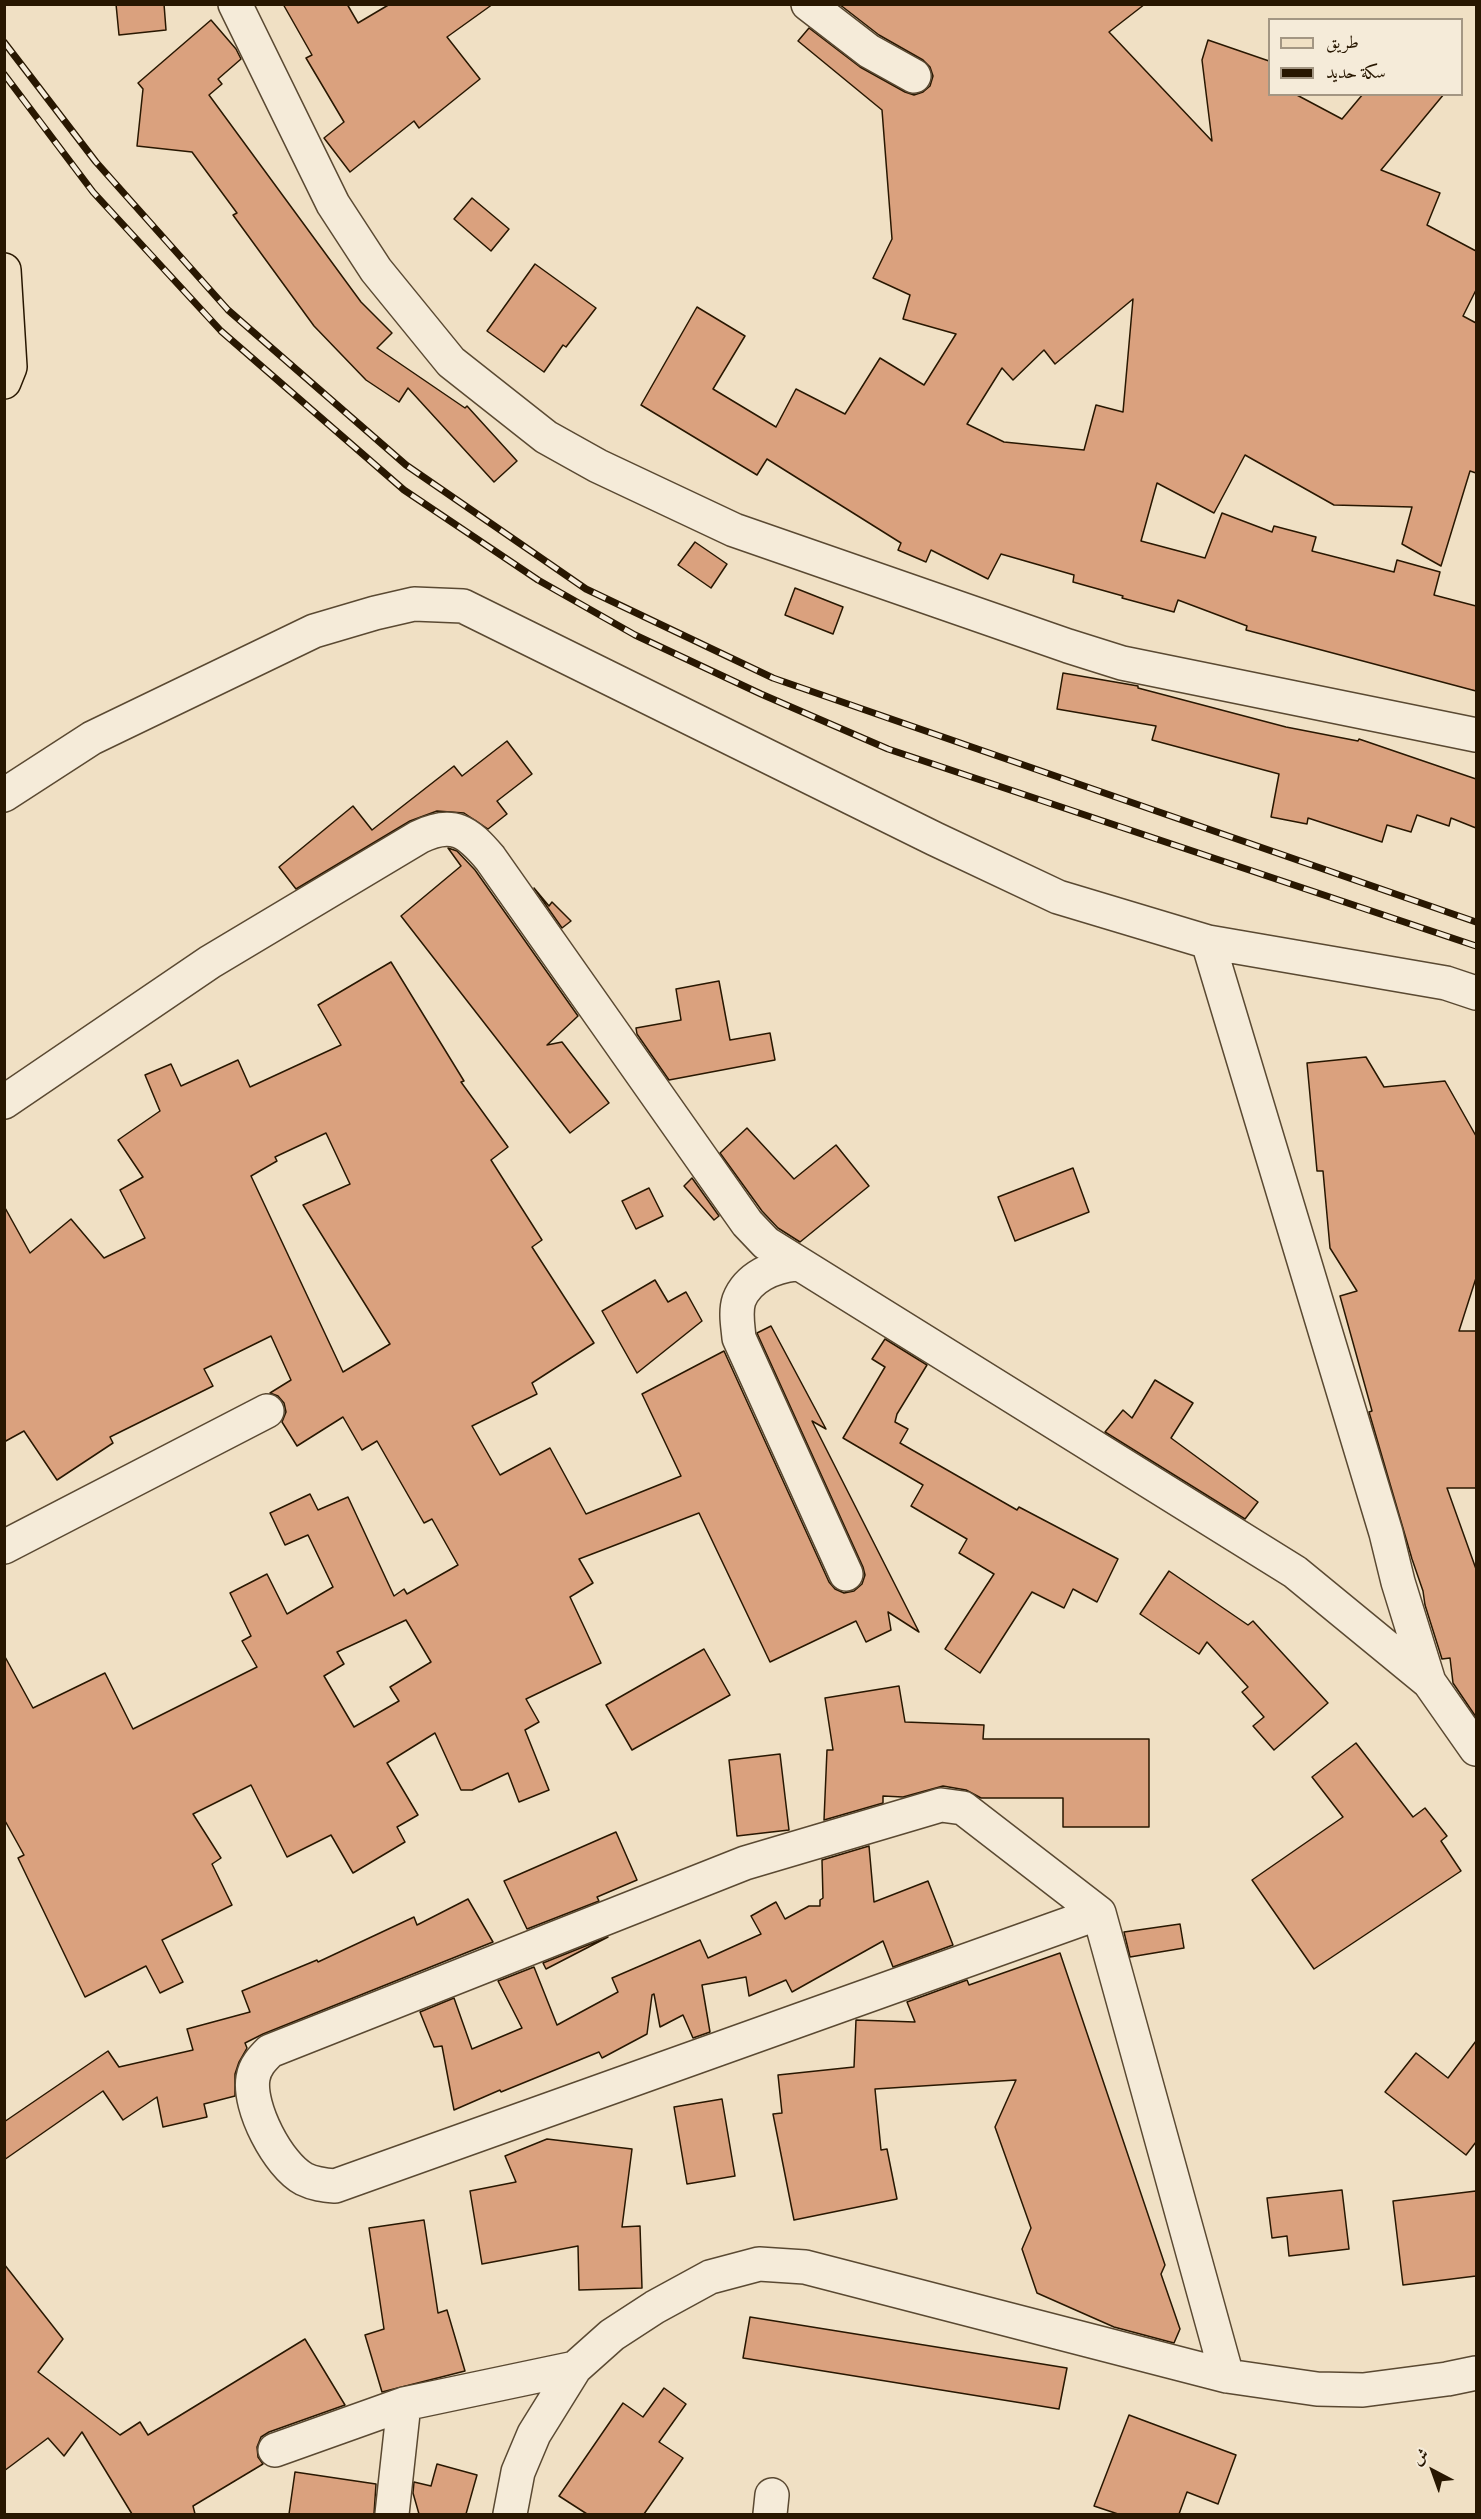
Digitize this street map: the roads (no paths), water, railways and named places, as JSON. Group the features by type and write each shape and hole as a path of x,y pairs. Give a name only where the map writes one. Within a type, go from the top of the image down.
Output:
{"main road":[{"path":"4,270 10,367 4,382"}],"street":[{"path":"235,4 333,204 376,270 452,362 546,437 598,466 734,530 1068,646 1122,663 1476,735"},
{"path":"808,4 869,51 914,76"},
{"path":"4,795 92,738 315,631 414,604 463,606 935,839 1058,897 1208,942 1446,983 1476,993"},
{"path":"4,1102 210,962 419,837 433,830 447,828 473,838 490,858 747,1223 766,1243 796,1264 1296,1572 1429,1682 1476,1749"},
{"path":"1208,942 1429,1682"},
{"path":"796,1264 781,1265 766,1271 739,1299 736,1315 739,1338 846,1574"},
{"path":"4,1547 267,1411"},
{"path":"1099,1913 335,2186 316,2184 301,2178 284,2160 263,2127 253,2100 253,2078 258,2062 270,2051 745,1863 941,1805 963,1808 1099,1913 1227,2376"},
{"path":"510,2514 518,2472 534,2434 575,2368 612,2336 655,2307 710,2277 759,2264 805,2266 1227,2376 1317,2389 1363,2390 1476,2373"},
{"path":"275,2450 404,2404 575,2368"},
{"path":"392,2514 404,2404"}],"railway":[{"path":"4,42 96,162 228,310 406,465 586,589 773,678 1476,922"},
{"path":"4,74 93,192 221,331 404,490 538,580 635,635 761,694 888,749 1476,946"}]}
